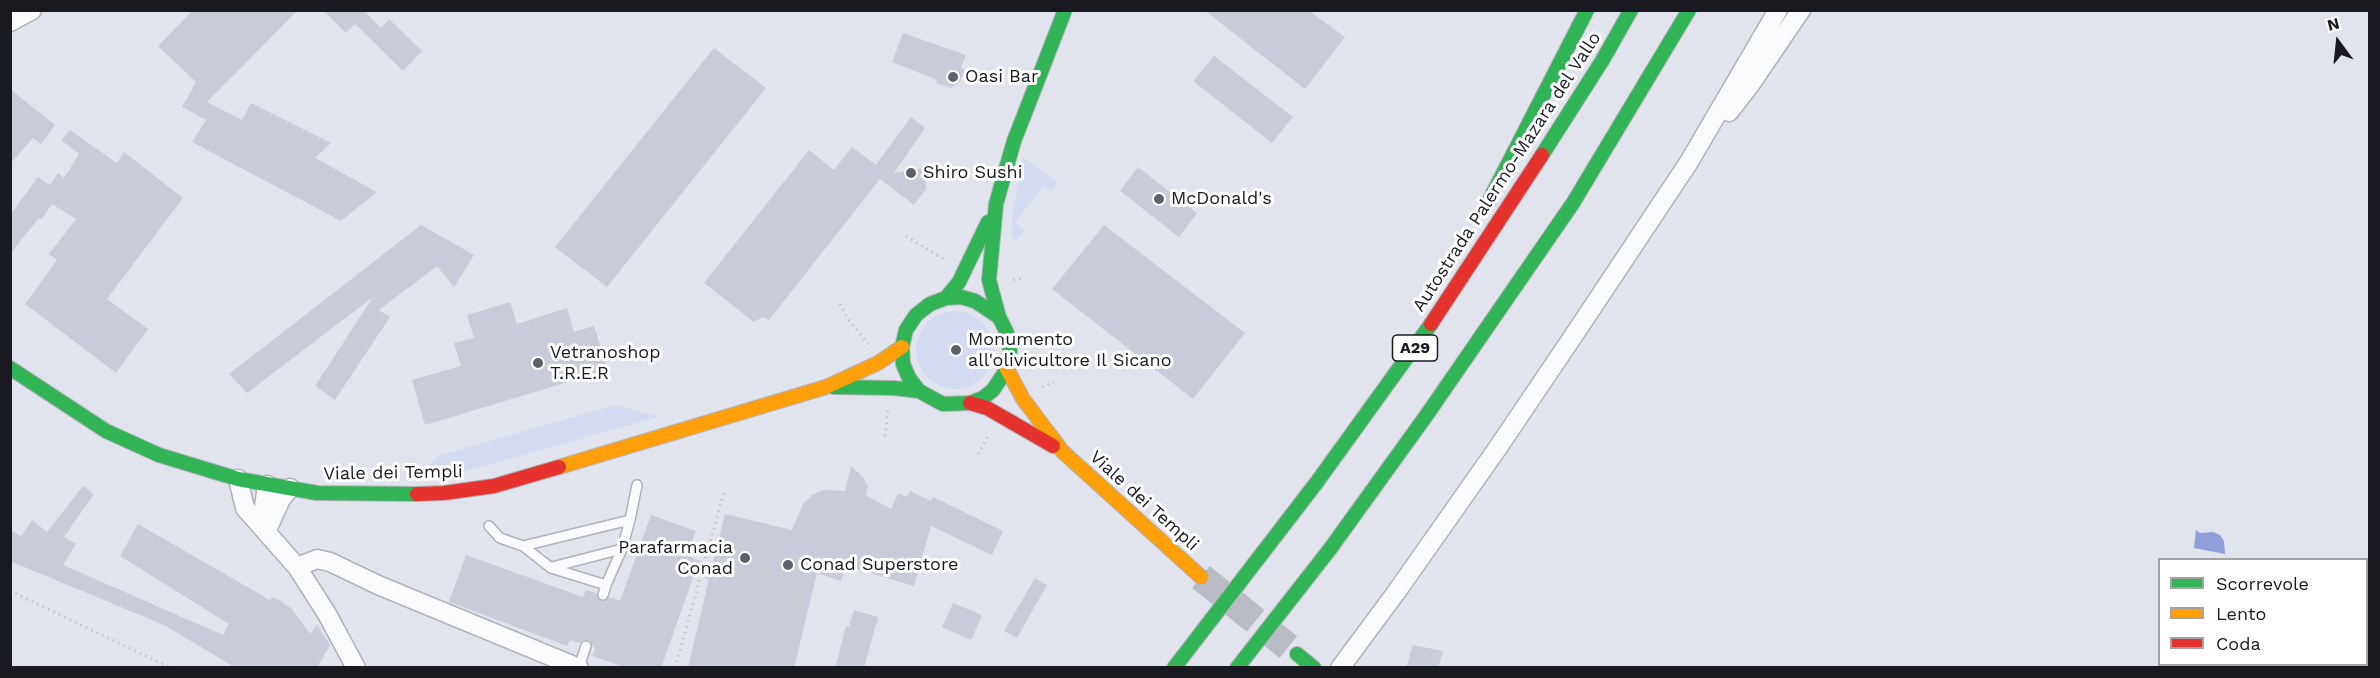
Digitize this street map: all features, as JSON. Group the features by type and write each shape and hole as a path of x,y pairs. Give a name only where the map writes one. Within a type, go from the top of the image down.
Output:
{"main road":[{"path":"946,298 959,282 996,204 1014,141 1065,10"},
{"path":"1484,212 1587,10"},
{"name":"Autostrada Palermo-Mazara del Vallo","path":"1174,668 1317,482 1460,283 1602,61 1631,10"},
{"name":"A29","path":"1237,668 1330,549 1433,407 1573,203 1689,10"},
{"path":"970,403 983,398 993,390 1007,369 1010,351 1007,333 999,318 989,280 996,204"},
{"path":"1317,482 1335,443 1451,275 1467,243"},
{"path":"999,318 988,308 961,297 946,298 930,304 916,315 906,330 902,347 903,364 909,378 920,391 943,404 970,403 987,408 1063,452"},
{"path":"826,387 878,363 902,347"},
{"name":"Viale dei Templi","path":"10,368 106,431 159,455 238,479 325,493 444,493 494,486 826,387"},
{"path":"1007,369 1023,399 1063,452"},
{"path":"826,387 894,388 920,391"},
{"name":"Viale dei Templi","path":"1063,452 1201,577"},
{"path":"1297,654 1314,668"}],"street":[{"path":"10,22 32,10"},
{"path":"1340,668 1497,449 1689,162 1778,10"},
{"path":"1689,162 1750,85 1801,10"},
{"path":"238,479 245,508 267,530 297,567 327,614 356,668"},
{"path":"267,485 264,507 267,530"},
{"path":"267,530 281,499 290,488"},
{"path":"297,567 317,559 330,562 378,585 579,668"}],"lane":[{"path":"603,596 622,549 637,484"},
{"path":"523,546 630,520"},
{"path":"489,526 500,538 523,546 551,568 606,585"},
{"path":"551,568 622,549"},
{"path":"579,668 586,646"}],"path":[{"path":"675,668 724,492"},
{"path":"10,591 171,668"}],"shaded area":[{"path":"1023,157 1058,183 1052,192 1043,187 1015,222 1025,231 1014,241 1011,233 1013,211"},
{"path":"947,311 963,311 977,317 988,328 994,342 994,358 988,372 977,383 963,389 947,389 933,383 922,372 916,358 916,342 922,328 933,317"},
{"path":"616,405 658,417 444,477 422,473 438,456"},
{"path":"2368,582 2370,582 2369,667 2290,667 2368,666"}],"water":[{"path":"2196,530 2200,533 2213,532 2220,535 2224,541 2225,554 2194,548"}],"building":[{"path":"193,10 298,10 207,102 242,120 251,103 331,143 315,158 377,192 341,221 192,142 206,120 182,107 196,82 158,46"},
{"path":"323,10 369,10 366,13 381,28 389,19 422,51 403,71 355,24 346,33"},
{"path":"1204,10 1308,10 1345,37 1305,89"},
{"path":"903,33 966,55 961,68 965,70 960,82 951,88 892,62"},
{"path":"714,48 766,88 607,287 555,247"},
{"path":"1214,56 1293,117 1272,143 1193,81"},
{"path":"10,89 55,125 41,144 33,138 10,164"},
{"path":"911,117 925,128 894,173 925,168 926,189 914,205 880,179 769,320 763,317 754,322 704,283 809,150 834,170 852,147 876,165"},
{"path":"70,130 117,163 124,152 183,198 107,299 148,329 116,373 25,304 57,260 49,254 76,219 52,204 42,219 39,218 10,254 10,215 38,177 50,185 58,173 64,178 79,154 61,140"},
{"path":"1138,167 1197,213 1179,237 1120,191"},
{"path":"421,225 474,255 454,287 437,266 379,310 390,317 335,400 315,386 373,297 247,393 229,374"},
{"path":"1104,225 1245,333 1193,399 1052,289"},
{"name":"Vetranoshop T.R.E.R","path":"510,302 517,324 567,308 574,332 594,326 608,370 425,425 412,380 461,366 454,343 474,338 467,315"},
{"path":"851,466 863,477 868,486 866,495 891,509 898,493 907,497 910,491 931,501 933,497 1003,531 992,555 931,526 914,586 846,566 841,581 817,573 794,668 688,668 709,579 694,575 661,668 627,668 592,656 595,649 589,640 580,643 570,640 567,646 449,602 466,555 583,597 586,590 596,593 601,601 609,597 620,601 651,515 696,531 687,556 712,565 725,514 792,530 803,504 812,495 823,490 845,491"},
{"path":"83,486 94,494 64,537 76,544 63,565 223,635 229,624 120,556 138,524 270,600 272,597 279,600 292,609 310,634 317,625 330,645 317,668 236,668 164,625 10,561 10,530 21,536 32,520 47,532"},
{"path":"1035,578 1047,585 1017,638 1004,631"},
{"path":"953,603 982,615 971,640 942,627"},
{"path":"854,610 878,617 864,668 835,668 846,626 849,627"},
{"path":"1413,645 1443,651 1438,668 1406,668"}],"tunnel":[{"path":"1201,577 1297,654"}],"traffic: fast":[{"path":"999,317 975,301 961,297 946,298 930,304 916,315 906,330 902,347 903,364 909,378 919,391 943,404 970,403 983,398 993,390 1007,369 1010,351 1007,333 999,317 989,280 996,204 1014,141 1065,10"},
{"path":"1489,201 1587,10"},
{"path":"1542,155 1602,61 1631,10"},
{"path":"1237,668 1330,549 1426,416 1573,203 1689,10"},
{"path":"946,298 959,282 988,222"},
{"path":"1174,668 1317,482 1431,324"},
{"path":"10,368 106,431 159,455 238,479 317,493 417,494"},
{"path":"833,387 894,388 919,391"},
{"path":"1297,654 1314,668"}],"traffic: slow":[{"path":"559,467 826,387 878,363 902,347"},
{"path":"1007,369 1023,399 1063,452 1201,577"}],"traffic: jam":[{"path":"1431,324 1542,155"},
{"path":"970,403 987,408 1053,446"},
{"path":"417,494 494,486 559,467"}],"place":[{"name":"Oasi Bar","path":"953,77"},
{"name":"Shiro Sushi","path":"911,173"},
{"name":"McDonald's","path":"1159,199"},
{"name":"Monumento all'olivicultore Il Sicano","path":"956,350"},
{"name":"Vetranoshop T.R.E.R","path":"538,363"},
{"name":"Parafarmacia Conad","path":"745,558"},
{"name":"Conad Superstore","path":"788,565"}]}
